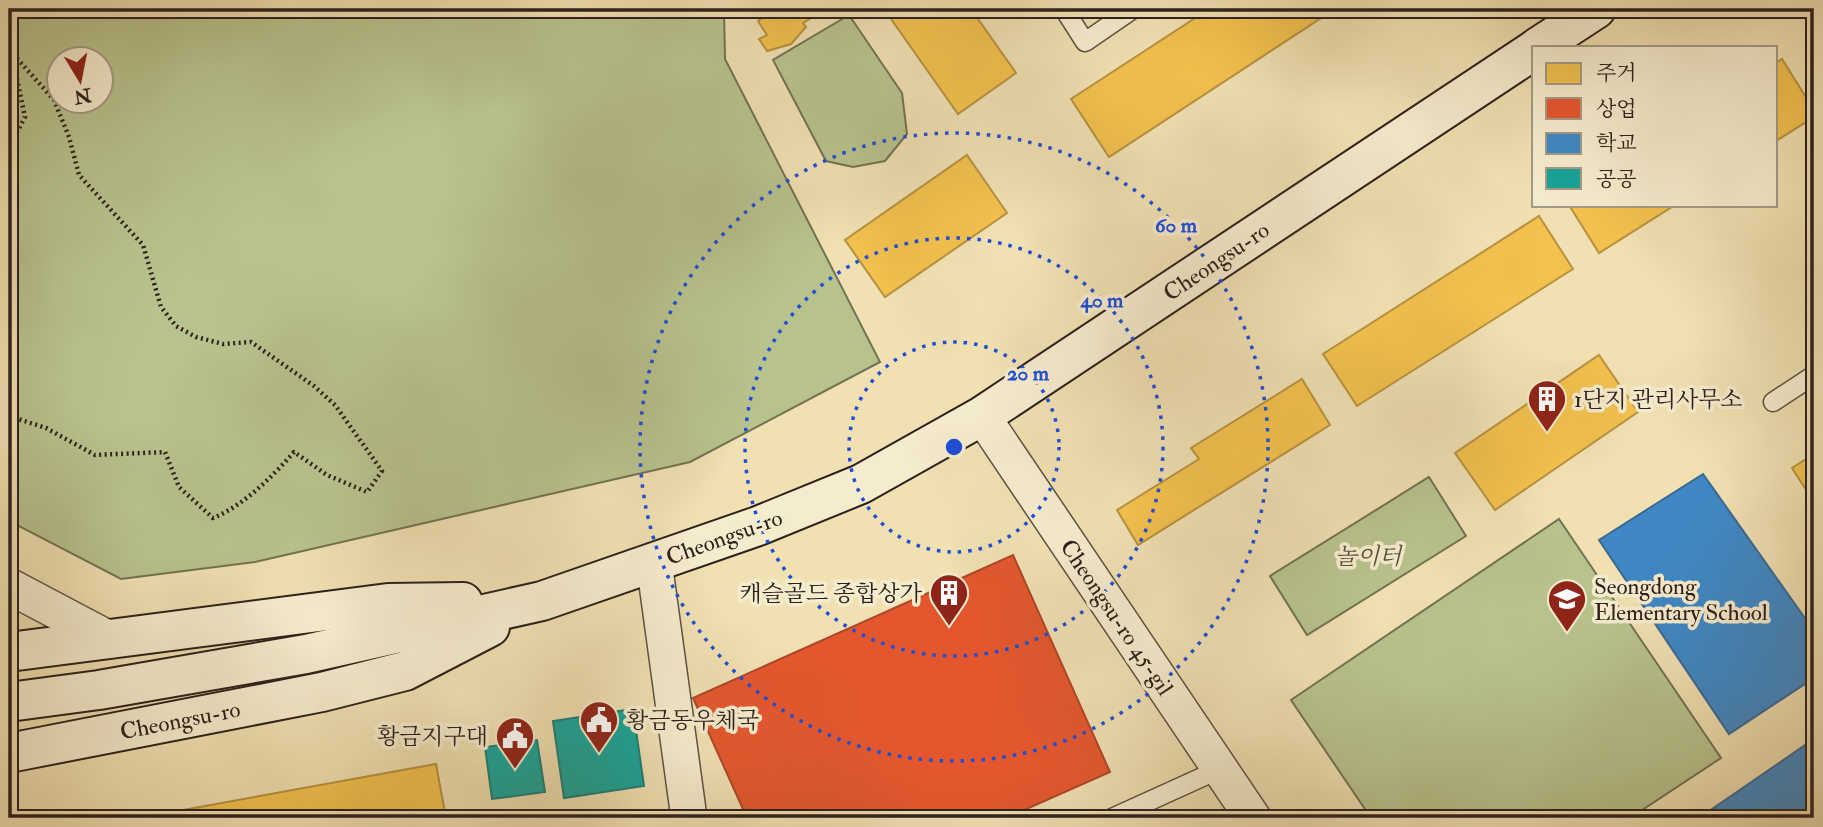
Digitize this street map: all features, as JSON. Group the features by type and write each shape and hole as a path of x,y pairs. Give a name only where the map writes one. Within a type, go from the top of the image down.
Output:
{"main road":[{"name":"Cheongsu-ro","path":"1539,46 1596,9"},
{"name":"Cheongsu-ro","path":"9,702 99,690 306,654 542,601 758,526 861,484 982,416 1532,51"},
{"name":"Cheongsu-ro","path":"9,652 388,603 542,601"},
{"name":"Cheongsu-ro","path":"9,752 322,692 405,671 542,601"}],"street":[{"name":"Cheongsu-ro 45-gil","path":"982,416 1253,818"},
{"path":"654,562 689,818"},
{"path":"9,586 111,640"}],"lane":[{"path":"1064,9 1085,42 1133,9"},
{"path":"1773,402 1814,375"},
{"path":"1112,818 1220,769"}],"path":[{"path":"9,41 25,117 9,147"},
{"path":"9,416 46,428 95,456 165,452 179,487 213,518 229,511 294,452 327,475 367,492 382,471 335,405 314,386 251,342 223,344 196,337 176,326 161,307 142,245 79,175 69,137 54,100 14,55"}],"green space":[{"path":"9,9 724,9 725,59 880,362 690,462 255,562 121,579 9,521"},
{"path":"849,15 902,93 907,134 885,161 853,167 826,161 773,60"},
{"name":"놀이터","path":"1429,477 1466,536 1307,635 1270,576"},
{"path":"1559,519 1721,758 1630,818 1371,818 1291,700"}],"building: 주거":[{"path":"764,9 826,9 803,23 806,27 791,44 767,51 759,39 767,35 758,21 767,14"},
{"path":"884,9 971,9 1016,73 958,114"},
{"path":"1209,9 1335,9 1109,157 1071,99"},
{"path":"1782,59 1814,110 1814,117 1778,140 1778,62"},
{"path":"967,155 1007,213 885,297 845,240"},
{"path":"1570,206 1673,206 1599,253"},
{"path":"1539,216 1573,269 1357,406 1323,354"},
{"name":"1단지 관리사무소","path":"1599,355 1638,412 1495,510 1455,453"},
{"path":"1302,379 1330,425 1138,545 1117,510 1199,459 1191,448"},
{"path":"1814,454 1814,502 1792,468"},
{"path":"436,764 446,818 139,818"}],"building: 상업":[{"name":"캐슬골드 종합상가","path":"1013,555 1110,772 1006,818 747,818 693,698"}],"building: 학교":[{"path":"1703,474 1814,631 1814,678 1729,734 1599,540"},
{"path":"1814,739 1814,814 1808,818 1699,818"}],"building: 공공":[{"name":"황금동우체국","path":"633,709 644,786 564,798 553,721"},
{"name":"황금지구대","path":"537,740 545,792 492,799 485,747"}],"place":[{"name":"1단지 관리사무소","path":"1547,433"},
{"name":"캐슬골드 종합상가","path":"949,627"},
{"name":"Seongdong Elementary School","path":"1567,633"},
{"name":"황금동우체국","path":"599,754"},
{"name":"황금지구대","path":"515,770"}]}
